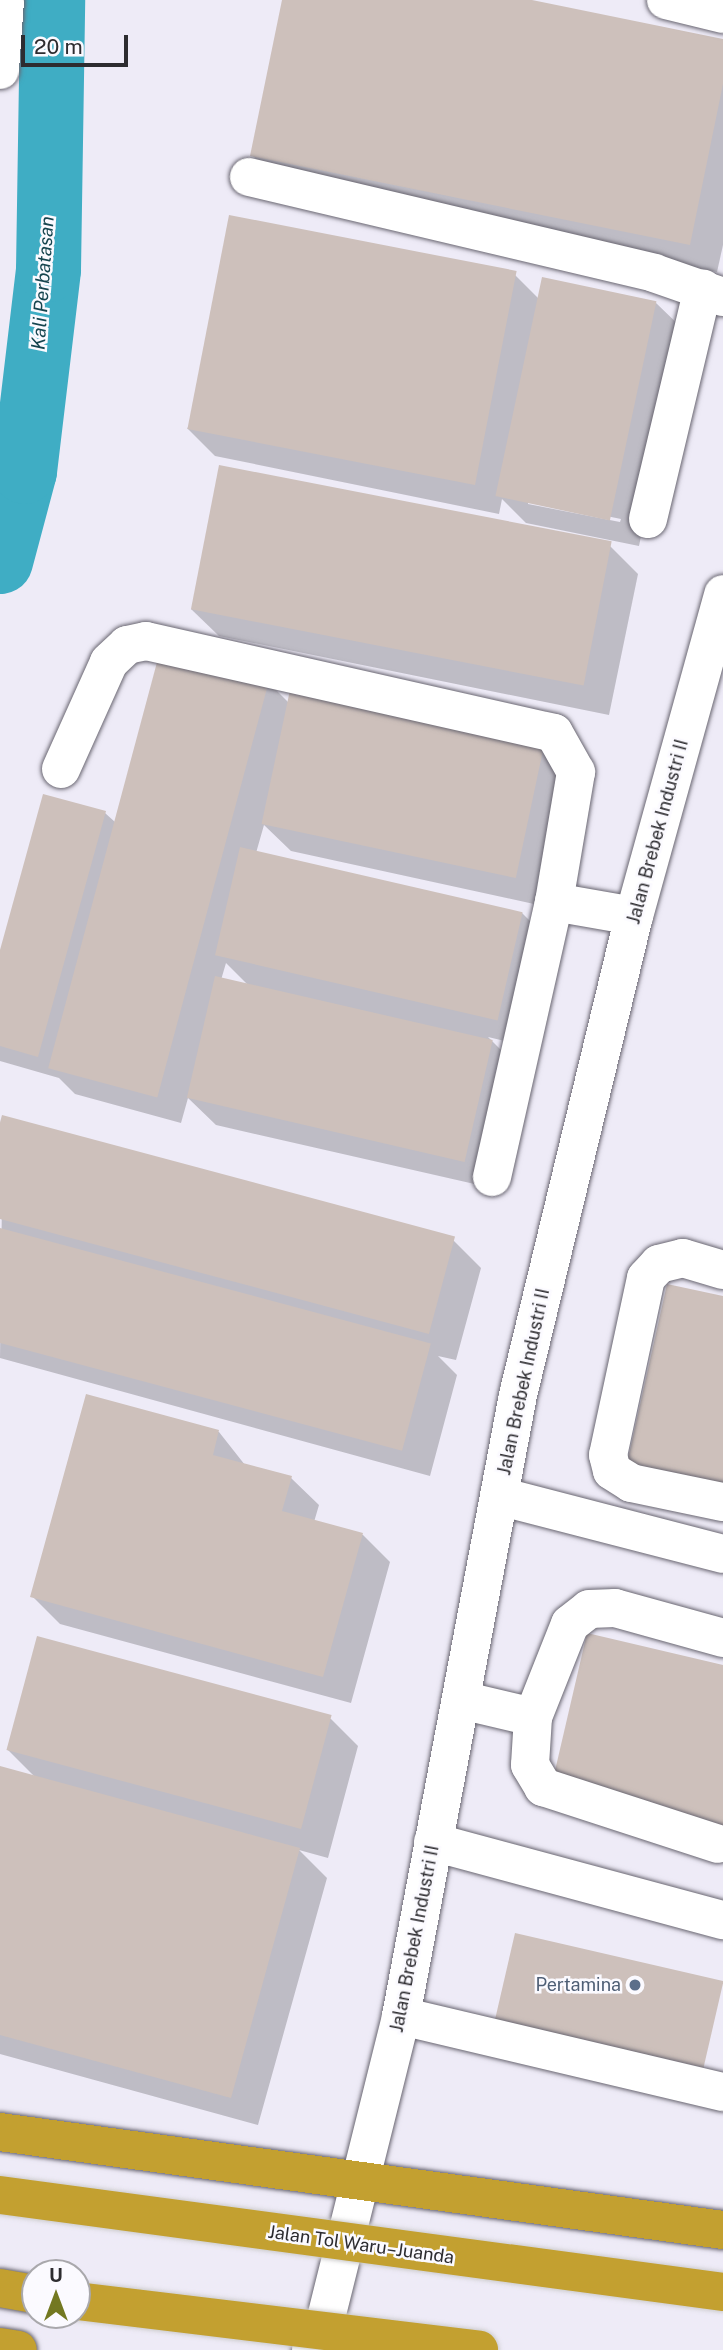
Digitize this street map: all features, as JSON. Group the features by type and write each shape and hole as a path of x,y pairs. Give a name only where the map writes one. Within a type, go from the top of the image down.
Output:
{"highway":[{"path":"0,2132 723,2230"},
{"name":"Jalan Tol Waru–Juanda","path":"0,2195 723,2292"},
{"path":"0,2288 21,2292"},
{"path":"91,2303 479,2350"},
{"path":"0,2347 18,2350"}],"street":[{"path":"0,70 5,0"},
{"path":"666,0 723,14"},
{"path":"248,177 713,292 648,519"},
{"name":"Jalan Brebek Industri II","path":"324,2343 401,2016 499,1496 634,916 723,594"},
{"path":"61,769 109,662 127,645 146,641 554,733 576,772 554,902 492,1177"},
{"path":"554,902 634,916"},
{"path":"723,1270 683,1258 659,1264 646,1278 608,1455 612,1471 631,1483 723,1502"},
{"path":"499,1496 723,1554"},
{"path":"718,1844 543,1787 530,1765 533,1717 570,1624 589,1609 615,1608 723,1638"},
{"path":"461,1700 533,1717"},
{"path":"433,1842 723,1920"},
{"path":"401,2016 723,2092"}],"building":[{"path":"282,0 532,0 723,39 723,84 690,245 250,156"},
{"path":"229,215 517,271 475,485 187,429"},
{"path":"542,277 656,301 610,520 495,496"},
{"path":"219,465 612,541 584,686 191,609"},
{"path":"160,651 269,680 157,1098 48,1068"},
{"path":"290,690 544,744 516,878 262,824"},
{"path":"43,794 106,811 38,1057 0,1046 0,950"},
{"path":"240,847 523,912 498,1020 215,955"},
{"path":"215,976 493,1040 465,1162 187,1098"},
{"path":"2,1115 455,1236 429,1334 0,1219"},
{"path":"0,1228 431,1343 402,1451 0,1343"},
{"path":"667,1284 723,1296 723,1484 627,1463"},
{"path":"86,1394 219,1430 213,1455 292,1476 282,1511 363,1533 323,1677 30,1597"},
{"path":"587,1633 723,1665 723,1829 551,1788"},
{"path":"37,1636 332,1715 301,1829 6,1750"},
{"path":"0,1766 300,1848 231,2098 0,2035"},
{"path":"515,1933 723,1981 703,2068 495,2020"}],"waterway":[{"name":"Kali Perbatasan","path":"0,561 24,471 48,269 52,0"}],"place":[{"name":"Pertamina","path":"635,1985"}]}
